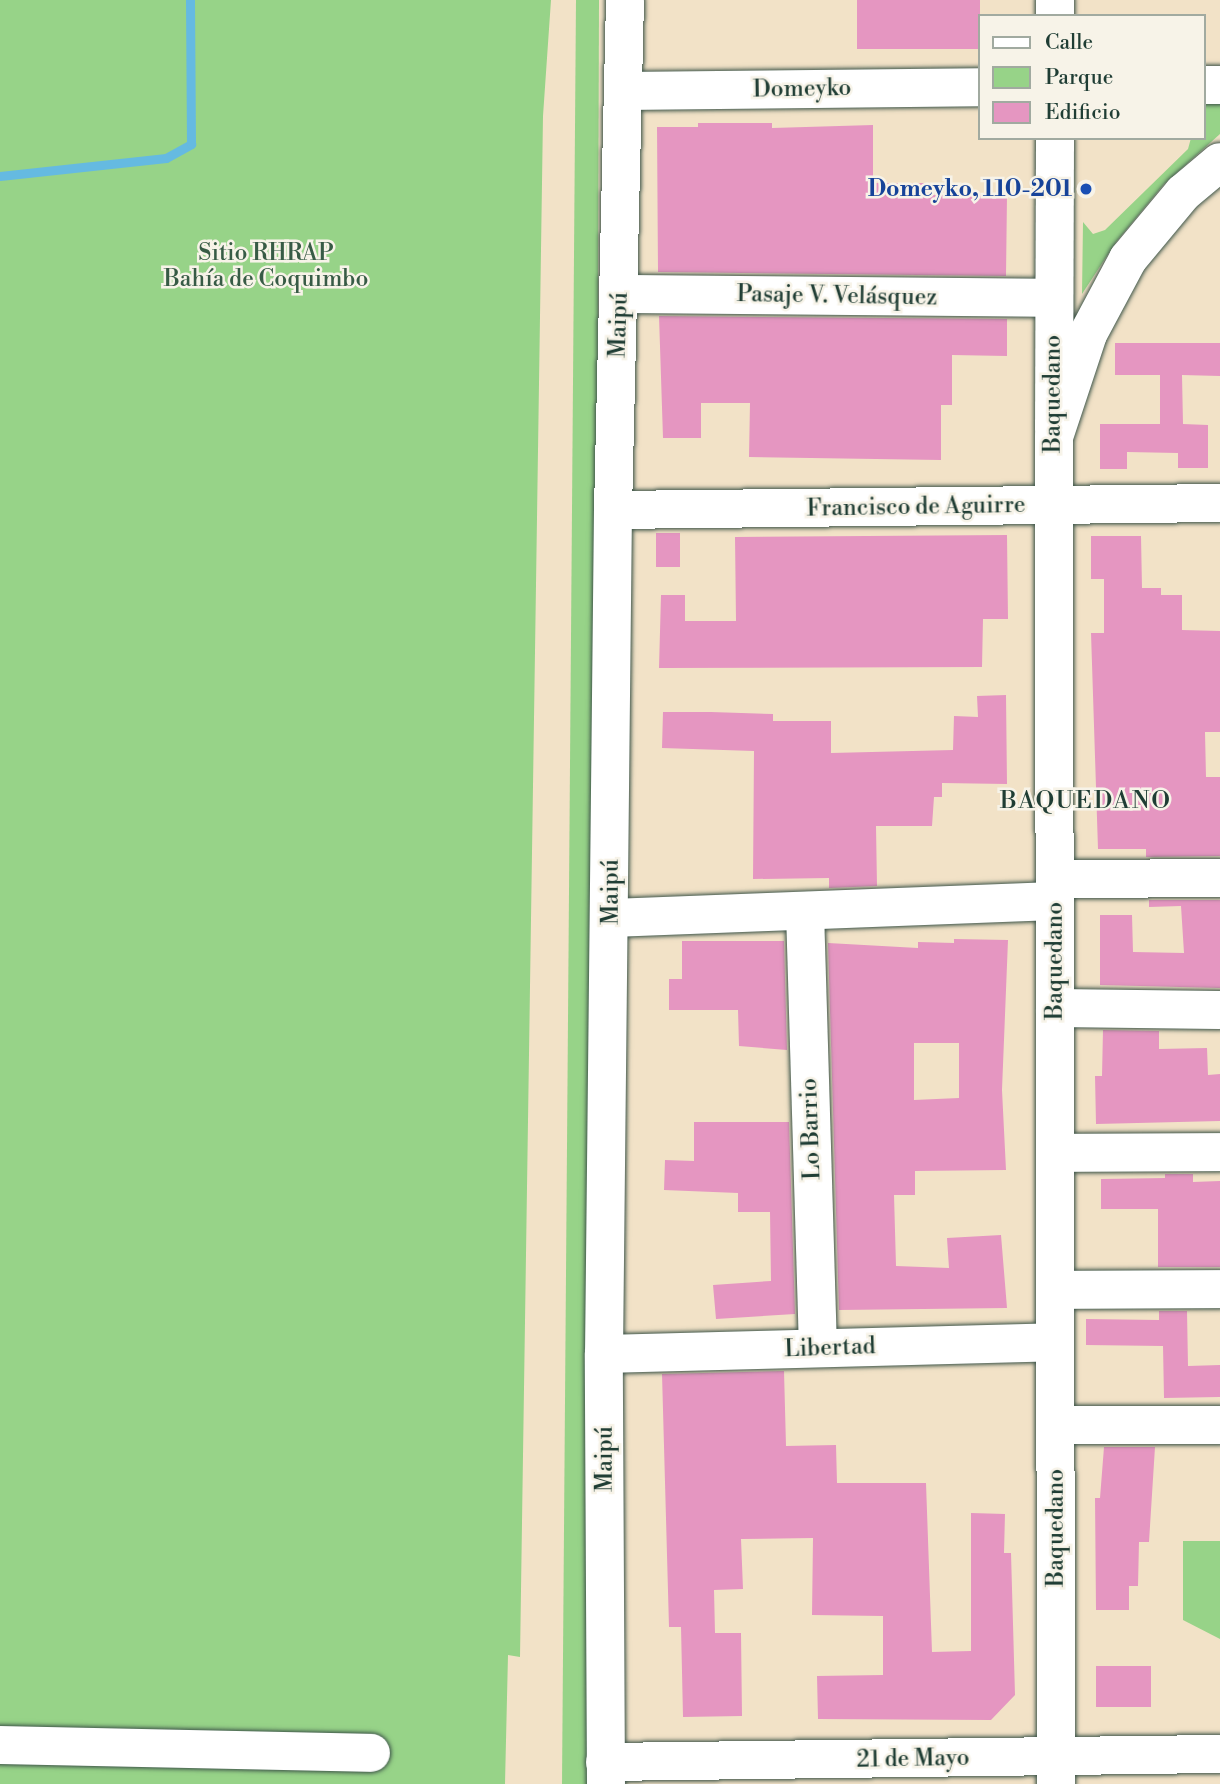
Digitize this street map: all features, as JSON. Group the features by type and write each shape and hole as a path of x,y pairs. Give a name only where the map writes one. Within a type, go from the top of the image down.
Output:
{"street":[{"name":"Maipú","path":"606,1773 604,1354 611,918 613,510 621,294 625,0"},
{"name":"Domeyko","path":"624,91 978,87"},
{"name":"Baquedano","path":"1055,140 1056,1770"},
{"path":"1054,437 1088,334 1128,259 1183,193 1220,162"},
{"name":"Pasaje V. Velásquez","path":"621,294 1053,298"},
{"name":"Francisco de Aguirre","path":"613,510 1220,503"},
{"path":"611,918 804,911 1220,878"},
{"name":"Lo Barrio","path":"804,911 818,1348"},
{"path":"1055,1008 1220,1010"},
{"path":"1055,1153 1220,1152"},
{"path":"1055,1290 1220,1289"},
{"name":"Libertad","path":"604,1354 1055,1342"},
{"path":"1055,1425 1220,1425"},
{"path":"0,1745 371,1753"},
{"name":"21 de Mayo","path":"606,1773 1056,1770 1220,1754"}],"green space":[{"name":"Sitio RHRAP Bahía de Coquimbo","path":"0,0 551,0 543,116 520,1657 508,1655 505,1784 0,1784"},
{"path":"576,0 599,0 593,1784 562,1784"},
{"path":"1206,98 1220,98 1220,134 1164,184 1116,242 1082,294 1083,222 1093,234 1105,230 1188,149 1190,140 1206,140"},
{"path":"1183,1541 1220,1541 1220,1639 1183,1620"}],"building":[{"path":"857,0 980,0 978,49 857,49"},
{"path":"698,123 772,123 772,128 873,125 873,183 933,183 932,195 1007,196 1006,276 658,272 657,127 698,127"},
{"path":"659,316 1007,319 1007,356 952,355 952,405 941,405 941,460 749,457 750,403 701,403 701,438 663,438"},
{"path":"1115,343 1220,343 1220,376 1182,375 1183,424 1208,425 1208,468 1178,468 1178,453 1127,452 1127,469 1100,469 1100,424 1160,424 1160,375 1115,375"},
{"path":"656,533 680,533 680,567 656,567"},
{"path":"1007,535 1008,619 983,619 982,667 659,668 661,595 685,595 685,621 736,621 735,537"},
{"path":"1091,536 1141,536 1142,588 1161,588 1161,595 1182,595 1182,630 1220,631 1220,732 1205,732 1206,777 1220,777 1220,856 1146,857 1146,849 1098,849 1091,633 1104,633 1104,579 1091,579"},
{"path":"1006,695 1007,784 942,783 942,797 934,797 932,826 876,826 877,886 829,888 829,878 753,879 754,751 662,748 663,712 711,712 773,714 773,721 831,721 831,753 953,750 954,716 978,717 977,696"},
{"path":"1149,900 1220,900 1220,988 1100,985 1100,915 1132,915 1133,952 1184,953 1181,906 1149,907"},
{"path":"954,939 1008,940 1002,1090 1006,1170 915,1171 915,1195 894,1195 896,1266 949,1268 947,1238 1001,1235 1007,1308 839,1310 828,943 918,948 918,942 954,943","holes":["914,1043 959,1043 959,1098 914,1100"]},
{"path":"682,941 784,941 787,1050 739,1046 738,1010 669,1010 669,979 682,979"},
{"path":"1103,1030 1159,1031 1159,1049 1207,1048 1208,1075 1220,1074 1220,1121 1096,1124 1095,1076 1102,1076"},
{"path":"694,1122 789,1122 795,1314 716,1319 713,1285 771,1281 770,1212 738,1212 738,1193 664,1190 665,1160 694,1161"},
{"path":"1165,1174 1193,1174 1193,1182 1220,1181 1220,1267 1158,1267 1158,1209 1101,1209 1101,1179 1165,1178"},
{"path":"1159,1311 1187,1311 1188,1366 1220,1365 1220,1397 1164,1398 1163,1346 1086,1345 1086,1319 1159,1320"},
{"path":"784,1371 786,1446 836,1445 837,1483 926,1483 932,1652 971,1651 971,1513 1005,1514 1004,1553 1011,1553 1015,1695 991,1720 818,1719 817,1676 883,1675 883,1616 812,1615 813,1538 741,1539 743,1589 714,1590 715,1633 741,1633 742,1716 683,1717 681,1627 669,1627 662,1374"},
{"path":"1104,1447 1155,1447 1149,1542 1139,1542 1138,1586 1129,1586 1129,1610 1096,1610 1095,1498 1100,1498"},
{"path":"1096,1666 1151,1666 1151,1707 1096,1707"}],"waterway":[{"path":"0,176 166,158 191,144 190,0"}],"place":[{"name":"Domeyko, 110-201","path":"1086,189"}],"district":[{"name":"BAQUEDANO","path":"1086,802"}]}
